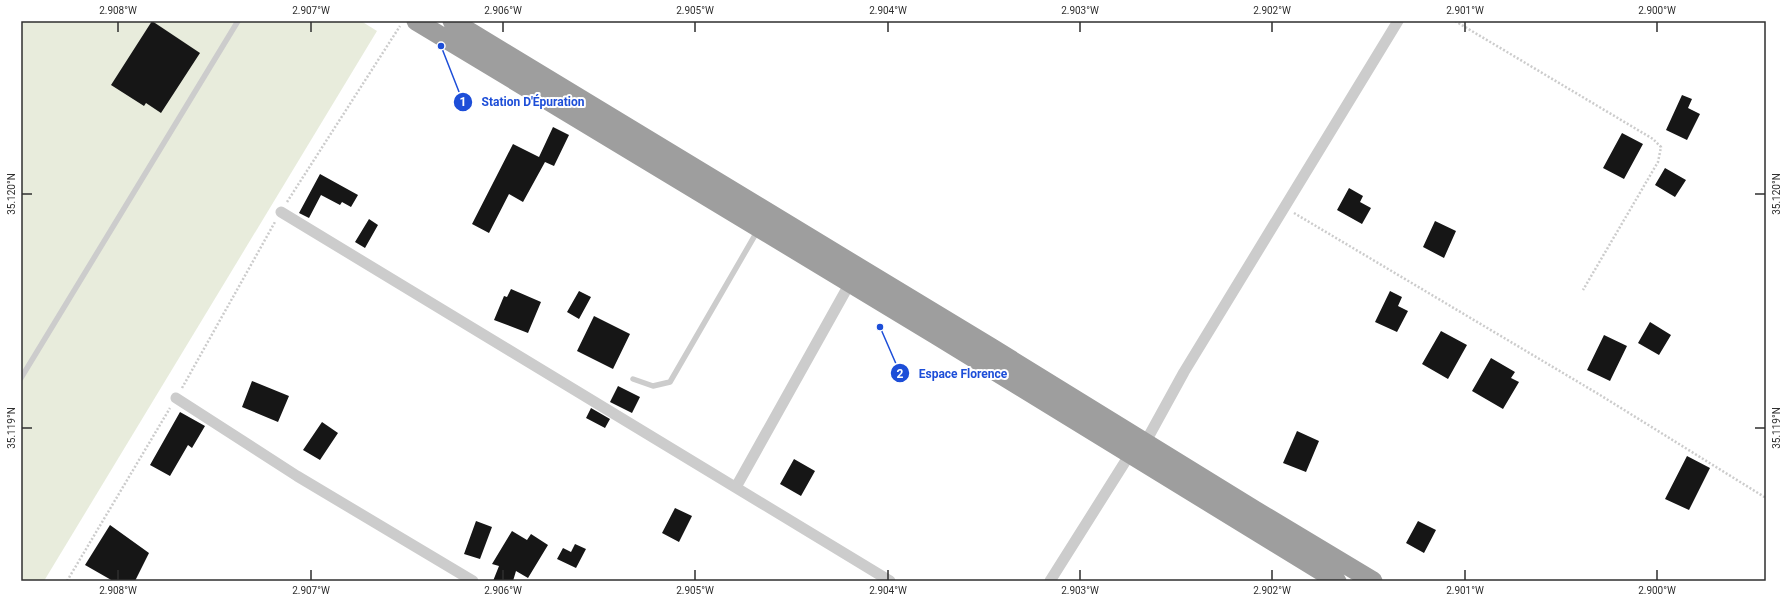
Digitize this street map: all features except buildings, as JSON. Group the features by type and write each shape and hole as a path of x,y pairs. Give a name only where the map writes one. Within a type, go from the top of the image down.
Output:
{"highway":[{"path":"416,21 760,228 1338,581"},
{"path":"452,21 1373,581"}],"street":[{"path":"1145,443 1184,372 1398,21"},
{"path":"281,212 890,581"},
{"path":"736,487 850,283"},
{"path":"176,398 297,476 473,581"},
{"path":"1050,581 1130,454"}],"lane":[{"path":"21,378 238,21"},
{"path":"633,379 653,386 670,382 760,228"}],"path":[{"path":"67,581 176,398 281,212 404,21"},
{"path":"1455,21 1653,139 1661,148 1658,162 1583,290"},
{"path":"1284,207 1600,395 1766,498"}],"green space":[{"path":"21,21 361,21 377,31 44,581 21,581"}],"place":[{"name":"Station D'Épuration","path":"441,46"},
{"name":"Espace Florence","path":"880,327"}]}
